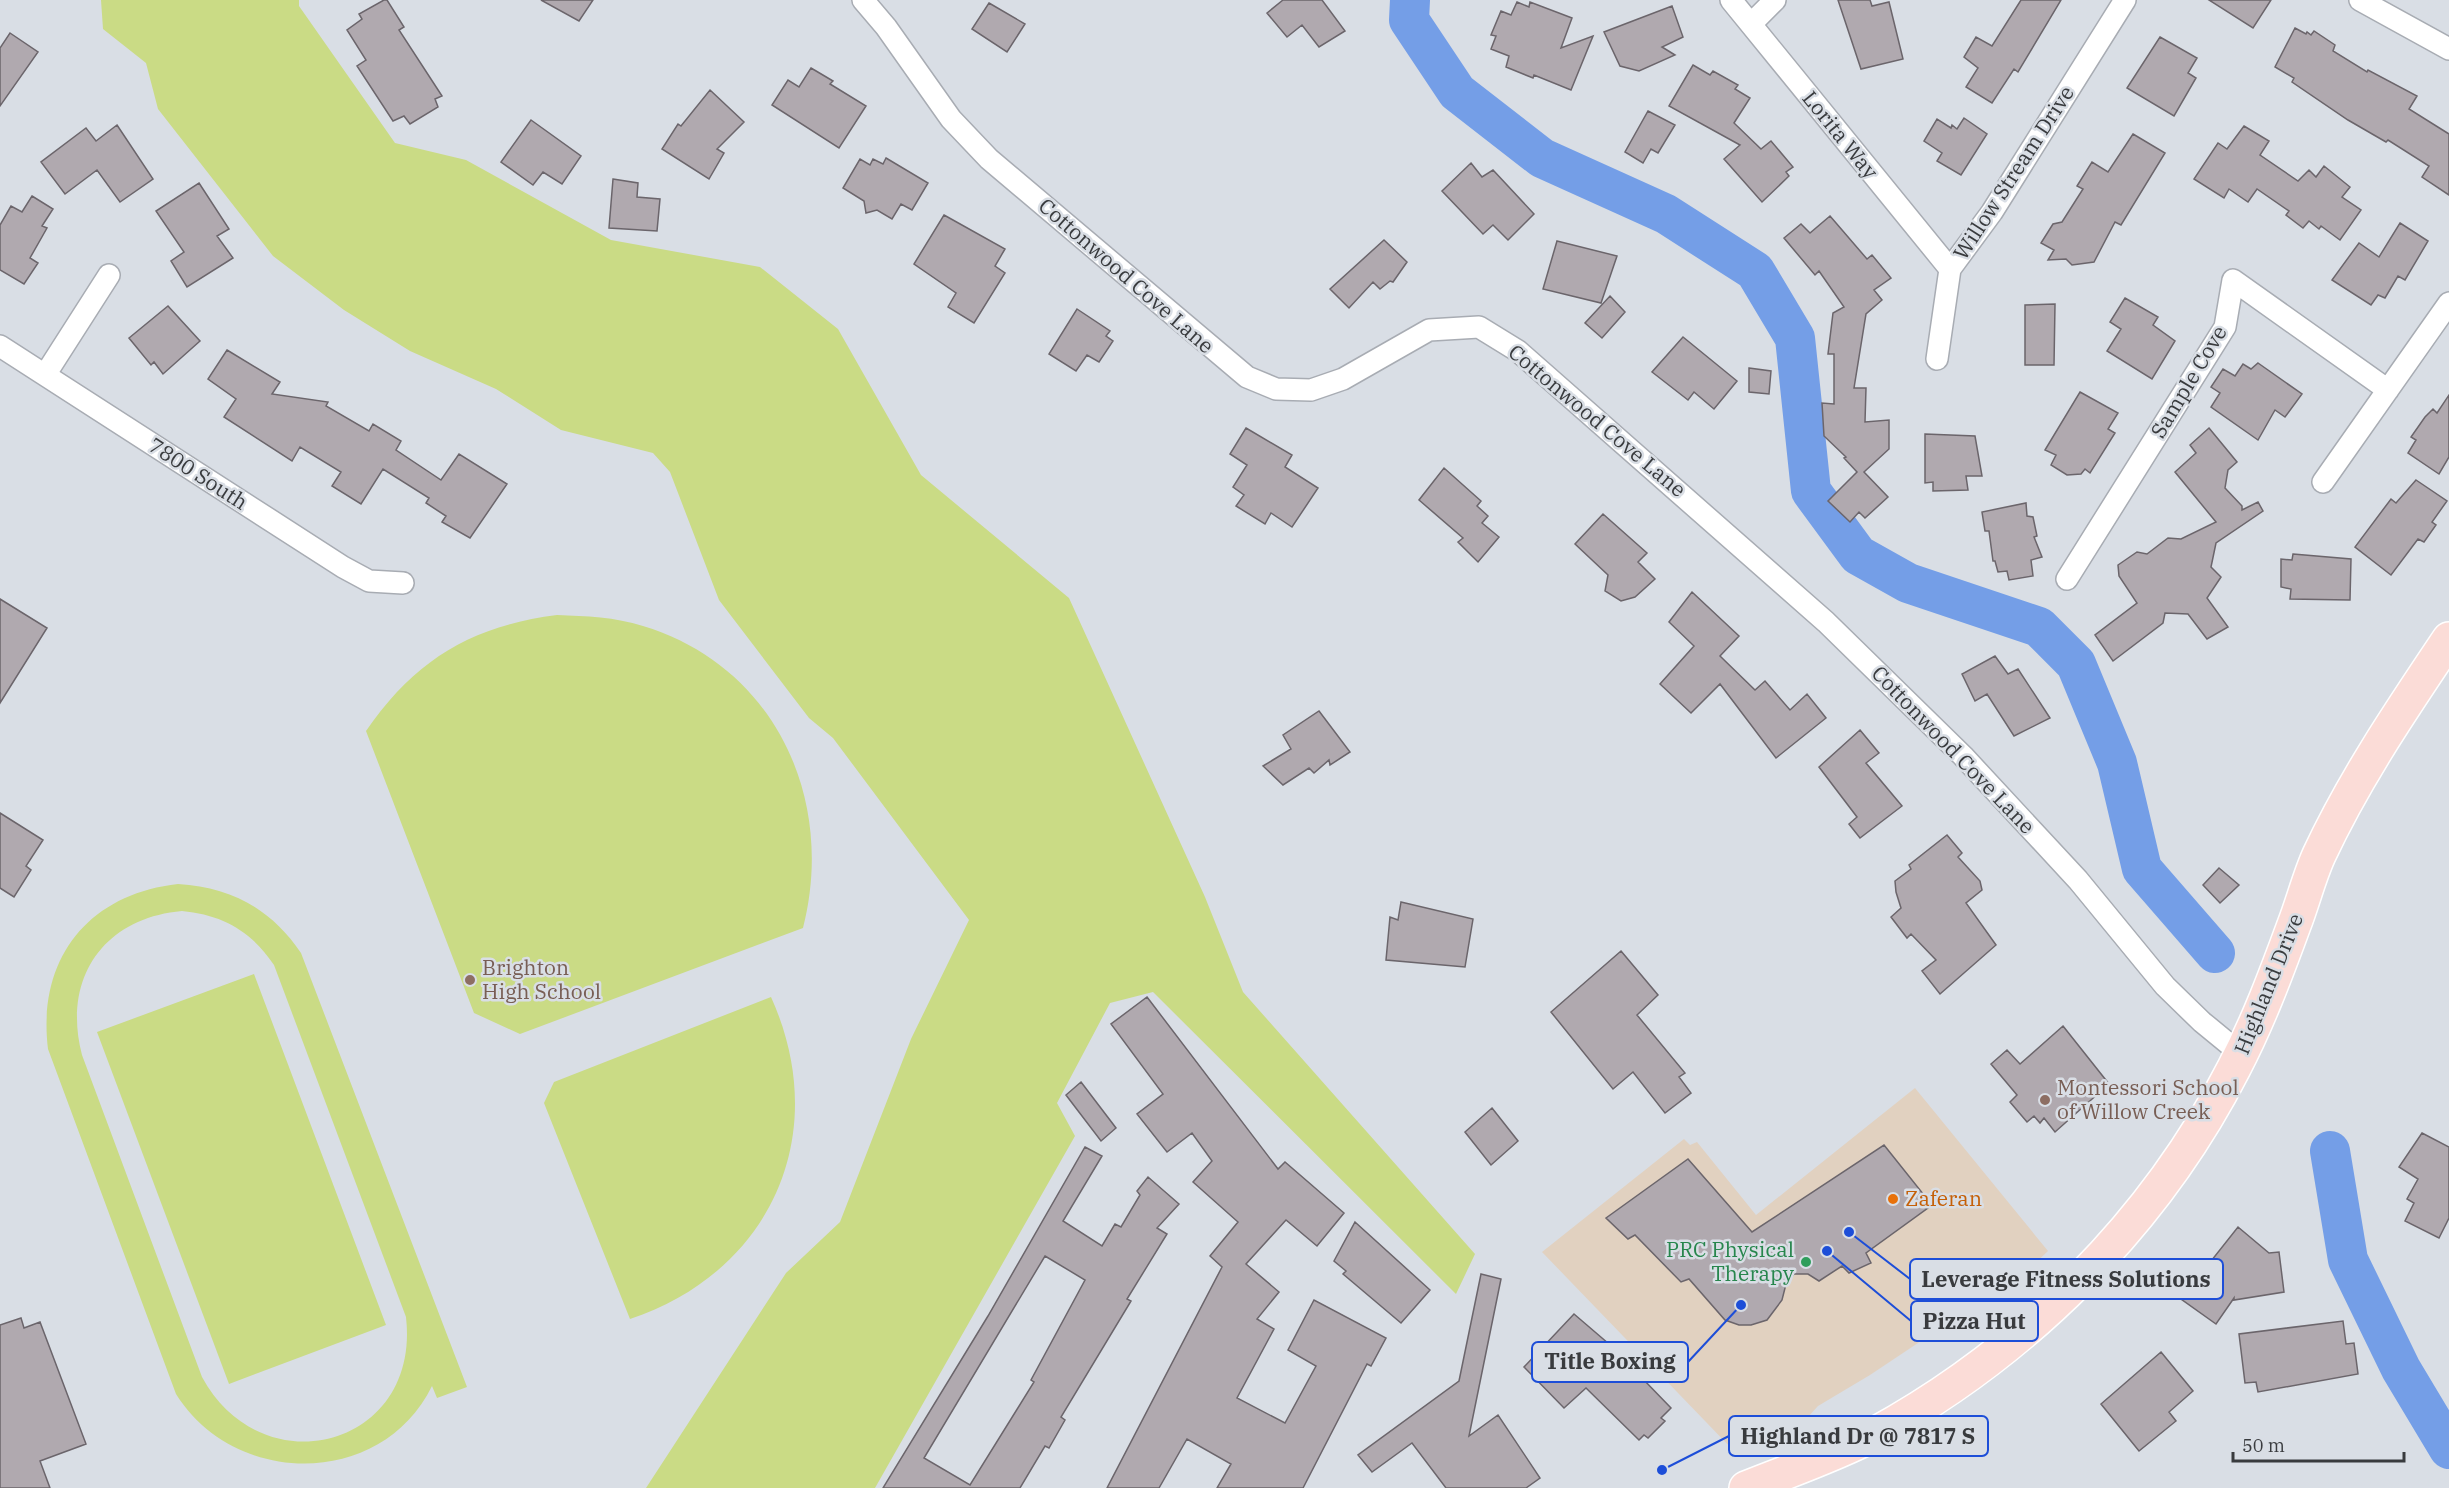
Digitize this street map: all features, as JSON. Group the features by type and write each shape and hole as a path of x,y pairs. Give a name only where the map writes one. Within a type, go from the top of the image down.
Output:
{"main road":[{"name":"Highland Drive","path":"1746,1488 1852,1444 1892,1424 1966,1375 2032,1324 2096,1265 2146,1205 2191,1143 2254,1028 2328,838 2362,769 2449,639"}],"street":[{"name":"Cottonwood Cove Lane","path":"863,0 886,27 951,119 989,159 1247,376 1276,389 1311,390 1344,380 1429,330 1479,327 1518,351 1680,491 1843,638 1978,772 2078,880 2165,986 2202,1022 2241,1054"},
{"name":"Lorita Way","path":"1731,0 1950,269"},
{"path":"1750,24 1775,0"},
{"name":"Willow Stream Drive","path":"1937,359 1950,269 1992,212 2126,0"},
{"path":"2360,0 2446,42"},
{"path":"45,375 109,275"},
{"name":"Sample Cove","path":"2067,579 2225,327 2233,280 2388,390"},
{"path":"2323,482 2449,303"},
{"name":"7800 South","path":"0,346 343,567 369,581 403,583"}],"shaded area":[{"path":"1915,1088 2048,1251 2029,1269 1870,1375 1818,1406 1807,1418 1799,1422 1733,1450 1542,1252 1684,1139 1690,1145 1697,1142 1756,1215"}],"green space":[{"path":"101,0 299,0 299,6 395,143 466,160 611,240 760,267 838,329 921,475 1069,598 1205,897 1243,992 1475,1254 1456,1294 1153,992 1110,1003 1057,1103 1075,1136 875,1488 646,1488 786,1273 840,1222 911,1039 969,920 833,738 809,718 719,600 670,472 653,453 561,430 496,389 410,351 344,310 273,256 158,109 146,63 103,29"},
{"path":"557,615 632,623 689,645 728,672 760,705 785,744 802,786 810,832 811,880 803,928 520,1034 474,1013 366,731 404,684 448,650 498,628"},
{"path":"178,884 215,890 232,896 248,903 277,924 301,953 467,1387 437,1398 432,1386 409,1419 379,1444 345,1458 307,1464 270,1460 234,1447 202,1425 176,1394 48,1049 47,1016 51,987 61,960 75,936 94,917 118,901 146,890","holes":["182,911 223,921 246,934 274,965 406,1317 404,1362 389,1397 364,1423 332,1438 297,1441 261,1433 229,1412 202,1377 82,1055 77,1027 78,1001 84,978 95,957 110,940 130,926 154,916"]},
{"path":"254,974 386,1325 229,1384 97,1032"},
{"path":"771,997 789,1048 795,1098 791,1147 777,1192 753,1233 720,1268 679,1297 630,1319 544,1103 554,1082"}],"building":[{"path":"387,0 404,27 399,30 442,96 435,99 438,107 410,124 404,116 393,121 357,66 366,60 347,30 362,19 359,14"},
{"path":"541,0 593,0 579,21"},
{"path":"1283,0 1322,0 1345,31 1319,47 1302,25 1287,37 1267,13"},
{"path":"1838,0 1870,0 1872,6 1889,2 1903,59 1861,69"},
{"path":"2021,0 2061,0 2018,72 2014,69 1992,103 1966,87 1978,68 1964,57 1976,37 1992,46"},
{"path":"2209,0 2271,0 2253,28"},
{"path":"1517,2 1529,7 1530,2 1572,18 1561,48 1593,36 1571,90 1506,67 1509,56 1491,49 1496,36 1491,35 1501,11 1511,15"},
{"path":"989,3 1025,24 1007,52 972,29"},
{"path":"1672,6 1683,37 1662,47 1675,55 1639,71 1620,66 1604,32"},
{"path":"2295,28 2311,35 2314,31 2335,45 2333,51 2367,72 2368,70 2417,96 2409,109 2449,134 2449,195 2422,177 2429,166 2388,140 2386,142 2348,120 2292,82 2294,78 2275,67"},
{"path":"10,33 38,52 0,106 0,48"},
{"path":"2160,37 2197,58 2188,73 2196,78 2174,116 2127,88"},
{"path":"1693,65 1710,75 1713,71 1738,85 1735,89 1750,98 1734,123 1761,149 1771,141 1793,167 1786,172 1789,176 1762,202 1724,159 1740,145 1669,106"},
{"path":"811,68 833,81 830,84 866,106 839,148 772,105 788,80 799,87"},
{"path":"710,90 744,122 717,149 724,153 709,179 662,149 678,124 681,126"},
{"path":"1648,111 1675,125 1658,153 1651,149 1643,163 1625,152"},
{"path":"1964,118 1987,134 1961,175 1937,161 1942,153 1924,141 1937,119 1957,129"},
{"path":"531,120 581,156 562,184 543,172 533,185 501,162"},
{"path":"117,125 153,179 120,202 97,170 65,194 41,162 86,128 96,141"},
{"path":"2244,126 2269,141 2260,155 2298,181 2309,170 2316,177 2324,166 2350,187 2342,197 2361,210 2340,240 2321,226 2319,229 2309,221 2303,228 2286,215 2289,211 2257,189 2248,202 2229,189 2224,198 2194,179 2218,143 2227,149"},
{"path":"2133,134 2165,153 2121,225 2115,222 2094,262 2072,265 2066,259 2048,260 2054,250 2041,243 2053,224 2062,222 2083,189 2077,186 2092,162 2108,172"},
{"path":"886,158 928,183 912,210 901,204 892,219 877,210 866,213 864,201 843,188 860,159 870,165 873,159 883,164"},
{"path":"1471,163 1482,177 1493,170 1534,214 1508,240 1493,225 1483,234 1442,191"},
{"path":"613,179 638,183 637,197 660,199 657,231 609,228"},
{"path":"199,183 229,229 217,236 233,258 187,287 171,261 184,252 156,211"},
{"path":"32,196 53,209 42,226 47,228 30,258 38,263 24,284 0,270 0,225 11,206 22,212"},
{"path":"944,215 1005,249 995,266 1005,273 974,323 948,307 956,293 914,264"},
{"path":"1830,216 1867,259 1872,255 1891,278 1874,290 1882,300 1866,314 1854,388 1866,388 1865,422 1889,420 1889,449 1864,472 1888,497 1865,518 1859,512 1850,522 1828,501 1857,472 1844,458 1846,457 1824,436 1822,403 1834,404 1834,354 1828,354 1833,313 1844,307 1819,271 1815,275 1784,238 1801,224 1810,233"},
{"path":"2400,223 2428,241 2405,280 2398,276 2385,298 2378,295 2371,305 2332,280 2359,243 2379,257"},
{"path":"1384,240 1407,262 1393,282 1390,281 1380,289 1373,282 1349,308 1330,289"},
{"path":"1557,241 1617,256 1601,303 1543,289"},
{"path":"1610,296 1625,312 1602,338 1585,323"},
{"path":"2125,298 2158,317 2153,325 2175,341 2152,379 2107,351 2121,329 2110,322"},
{"path":"2055,304 2054,365 2025,365 2025,305"},
{"path":"168,306 200,341 163,374 154,362 151,365 129,338"},
{"path":"1077,309 1110,331 1106,336 1113,341 1099,362 1087,355 1076,371 1049,354"},
{"path":"1683,337 1737,381 1714,409 1694,392 1688,400 1652,372"},
{"path":"227,350 280,382 272,394 328,402 326,406 369,431 373,424 401,441 396,450 441,480 459,454 507,484 470,538 442,522 446,516 426,503 429,498 383,469 361,504 332,486 341,472 300,447 292,461 224,417 236,399 208,379"},
{"path":"2258,363 2302,394 2285,417 2275,410 2258,440 2211,407 2220,393 2211,387 2223,369 2235,376 2243,364 2251,369"},
{"path":"1749,368 1771,371 1769,394 1749,392"},
{"path":"2080,392 2118,413 2108,429 2115,433 2090,473 2085,469 2081,474 2067,475 2051,465 2056,455 2045,450"},
{"path":"2449,395 2449,457 2439,474 2408,453 2416,440 2411,437 2425,417 2433,409 2437,413"},
{"path":"1246,428 1292,455 1285,467 1318,488 1292,527 1271,513 1265,524 1236,506 1244,495 1233,487 1247,465 1230,454"},
{"path":"2209,428 2237,462 2228,470 2225,488 2242,506 2242,510 2258,502 2263,511 2216,543 2211,567 2221,577 2207,598 2228,627 2207,639 2188,614 2165,613 2163,623 2113,661 2095,635 2137,603 2119,576 2118,565 2137,552 2147,554 2168,538 2181,539 2216,522 2175,472 2196,453 2190,445"},
{"path":"1925,434 1975,436 1982,476 1966,476 1968,490 1933,491 1933,482 1925,483"},
{"path":"1444,468 1481,501 1477,506 1488,516 1482,523 1499,537 1478,562 1458,542 1463,538 1419,500"},
{"path":"2416,480 2447,501 2432,522 2436,525 2424,542 2418,539 2391,575 2355,547 2391,499 2396,503"},
{"path":"2026,503 2027,516 2033,517 2037,536 2034,537 2042,557 2031,560 2033,576 2009,580 2007,571 1998,572 1995,561 1993,561 1989,531 1985,531 1982,512"},
{"path":"1603,514 1647,553 1638,562 1655,579 1635,597 1621,601 1605,591 1608,575 1575,544"},
{"path":"2293,554 2351,559 2350,600 2290,599 2291,589 2281,587 2281,559 2292,560"},
{"path":"1692,592 1739,636 1720,656 1755,690 1765,681 1790,710 1807,694 1826,718 1776,758 1720,684 1691,713 1660,684 1694,646 1669,622"},
{"path":"0,599 47,628 0,703"},
{"path":"1995,656 2008,674 2018,669 2050,718 2014,736 1987,694 1975,701 1962,674"},
{"path":"1319,711 1350,752 1330,765 1329,760 1314,773 1309,768 1283,785 1263,766 1291,749 1283,735"},
{"path":"1860,730 1879,753 1866,763 1902,806 1860,838 1849,824 1857,817 1819,767"},
{"path":"0,813 43,840 26,866 31,870 14,897 0,888"},
{"path":"1947,835 1962,853 1958,857 1980,881 1982,890 1966,903 1996,945 1940,994 1922,971 1936,960 1911,934 1907,938 1891,917 1901,908 1895,881 1911,869 1909,865"},
{"path":"2219,868 2239,885 2220,903 2203,885"},
{"path":"1401,902 1473,919 1465,967 1386,960 1390,917 1398,920"},
{"path":"1621,951 1658,995 1637,1015 1685,1073 1679,1077 1691,1093 1665,1113 1633,1072 1613,1089 1551,1012"},
{"path":"1147,997 1278,1169 1285,1162 1344,1213 1317,1246 1286,1220 1246,1264 1279,1292 1257,1319 1274,1329 1237,1398 1285,1423 1316,1366 1288,1350 1314,1300 1386,1338 1371,1366 1367,1364 1303,1488 1217,1488 1231,1464 1187,1439 1159,1488 1107,1488 1222,1267 1210,1256 1238,1222 1193,1182 1212,1161 1192,1133 1167,1152 1137,1114 1163,1094 1111,1024"},
{"path":"2063,1026 2109,1084 2055,1132 2044,1118 2040,1123 2034,1116 2027,1122 2010,1102 2017,1095 1991,1064 2007,1050 2020,1064"},
{"path":"1081,1082 1116,1128 1101,1141 1066,1095"},
{"path":"1492,1108 1518,1141 1491,1165 1465,1132"},
{"path":"2422,1133 2449,1147 2449,1218 2439,1238 2405,1221 2414,1203 2407,1199 2418,1179 2399,1167"},
{"path":"1884,1145 1932,1205 1866,1253 1871,1263 1849,1273 1842,1266 1819,1281 1808,1274 1794,1274 1786,1284 1782,1300 1767,1320 1751,1325 1739,1325 1725,1320 1689,1279 1681,1282 1635,1235 1628,1239 1606,1218 1688,1159 1752,1232"},
{"path":"1085,1147 1102,1156 1063,1221 1102,1246 1115,1224 1121,1227 1140,1195 1137,1191 1148,1177 1179,1204 1157,1228 1167,1234 1127,1299 1131,1301 1061,1417 1065,1420 1049,1448 1045,1446 1020,1488 883,1488 988,1316","holes":["1045,1256 1085,1280 1031,1380 1034,1382 970,1485 924,1458"]},
{"path":"1355,1222 1430,1290 1401,1323 1343,1274 1346,1271 1334,1261"},
{"path":"2238,1227 2269,1253 2279,1252 2284,1292 2234,1300 2234,1298 2216,1324 2181,1299"},
{"path":"1481,1274 1501,1279 1469,1436 1498,1415 1540,1478 1526,1488 1446,1488 1412,1443 1372,1472 1358,1455 1459,1381"},
{"path":"1574,1314 1644,1374 1641,1377 1671,1408 1661,1418 1665,1421 1648,1438 1644,1435 1639,1440 1586,1388 1564,1408 1524,1367"},
{"path":"21,1318 24,1328 40,1322 86,1444 40,1461 50,1488 0,1488 0,1325"},
{"path":"2343,1321 2346,1344 2354,1343 2358,1374 2258,1392 2256,1382 2245,1383 2239,1334"},
{"path":"2161,1352 2193,1391 2169,1412 2176,1421 2139,1451 2101,1404"}],"waterway":[{"path":"1410,0 1409,20 1457,92 1542,158 1666,214 1755,271 1795,338 1811,491 1858,555 1908,583 2039,627 2076,664 2117,763 2142,869 2215,953"},
{"path":"2330,1151 2348,1260 2401,1369 2449,1449"}],"place":[{"name":"Brighton High School","path":"470,980"},
{"name":"Montessori School of Willow Creek","path":"2045,1100"},
{"name":"Zaferan","path":"1893,1199"},
{"name":"Leverage Fitness Solutions","path":"1849,1232"},
{"name":"Pizza Hut","path":"1827,1251"},
{"name":"PRC Physical Therapy","path":"1806,1262"},
{"name":"Title Boxing","path":"1741,1305"},
{"name":"Highland Dr @ 7817 S","path":"1662,1470"}]}
